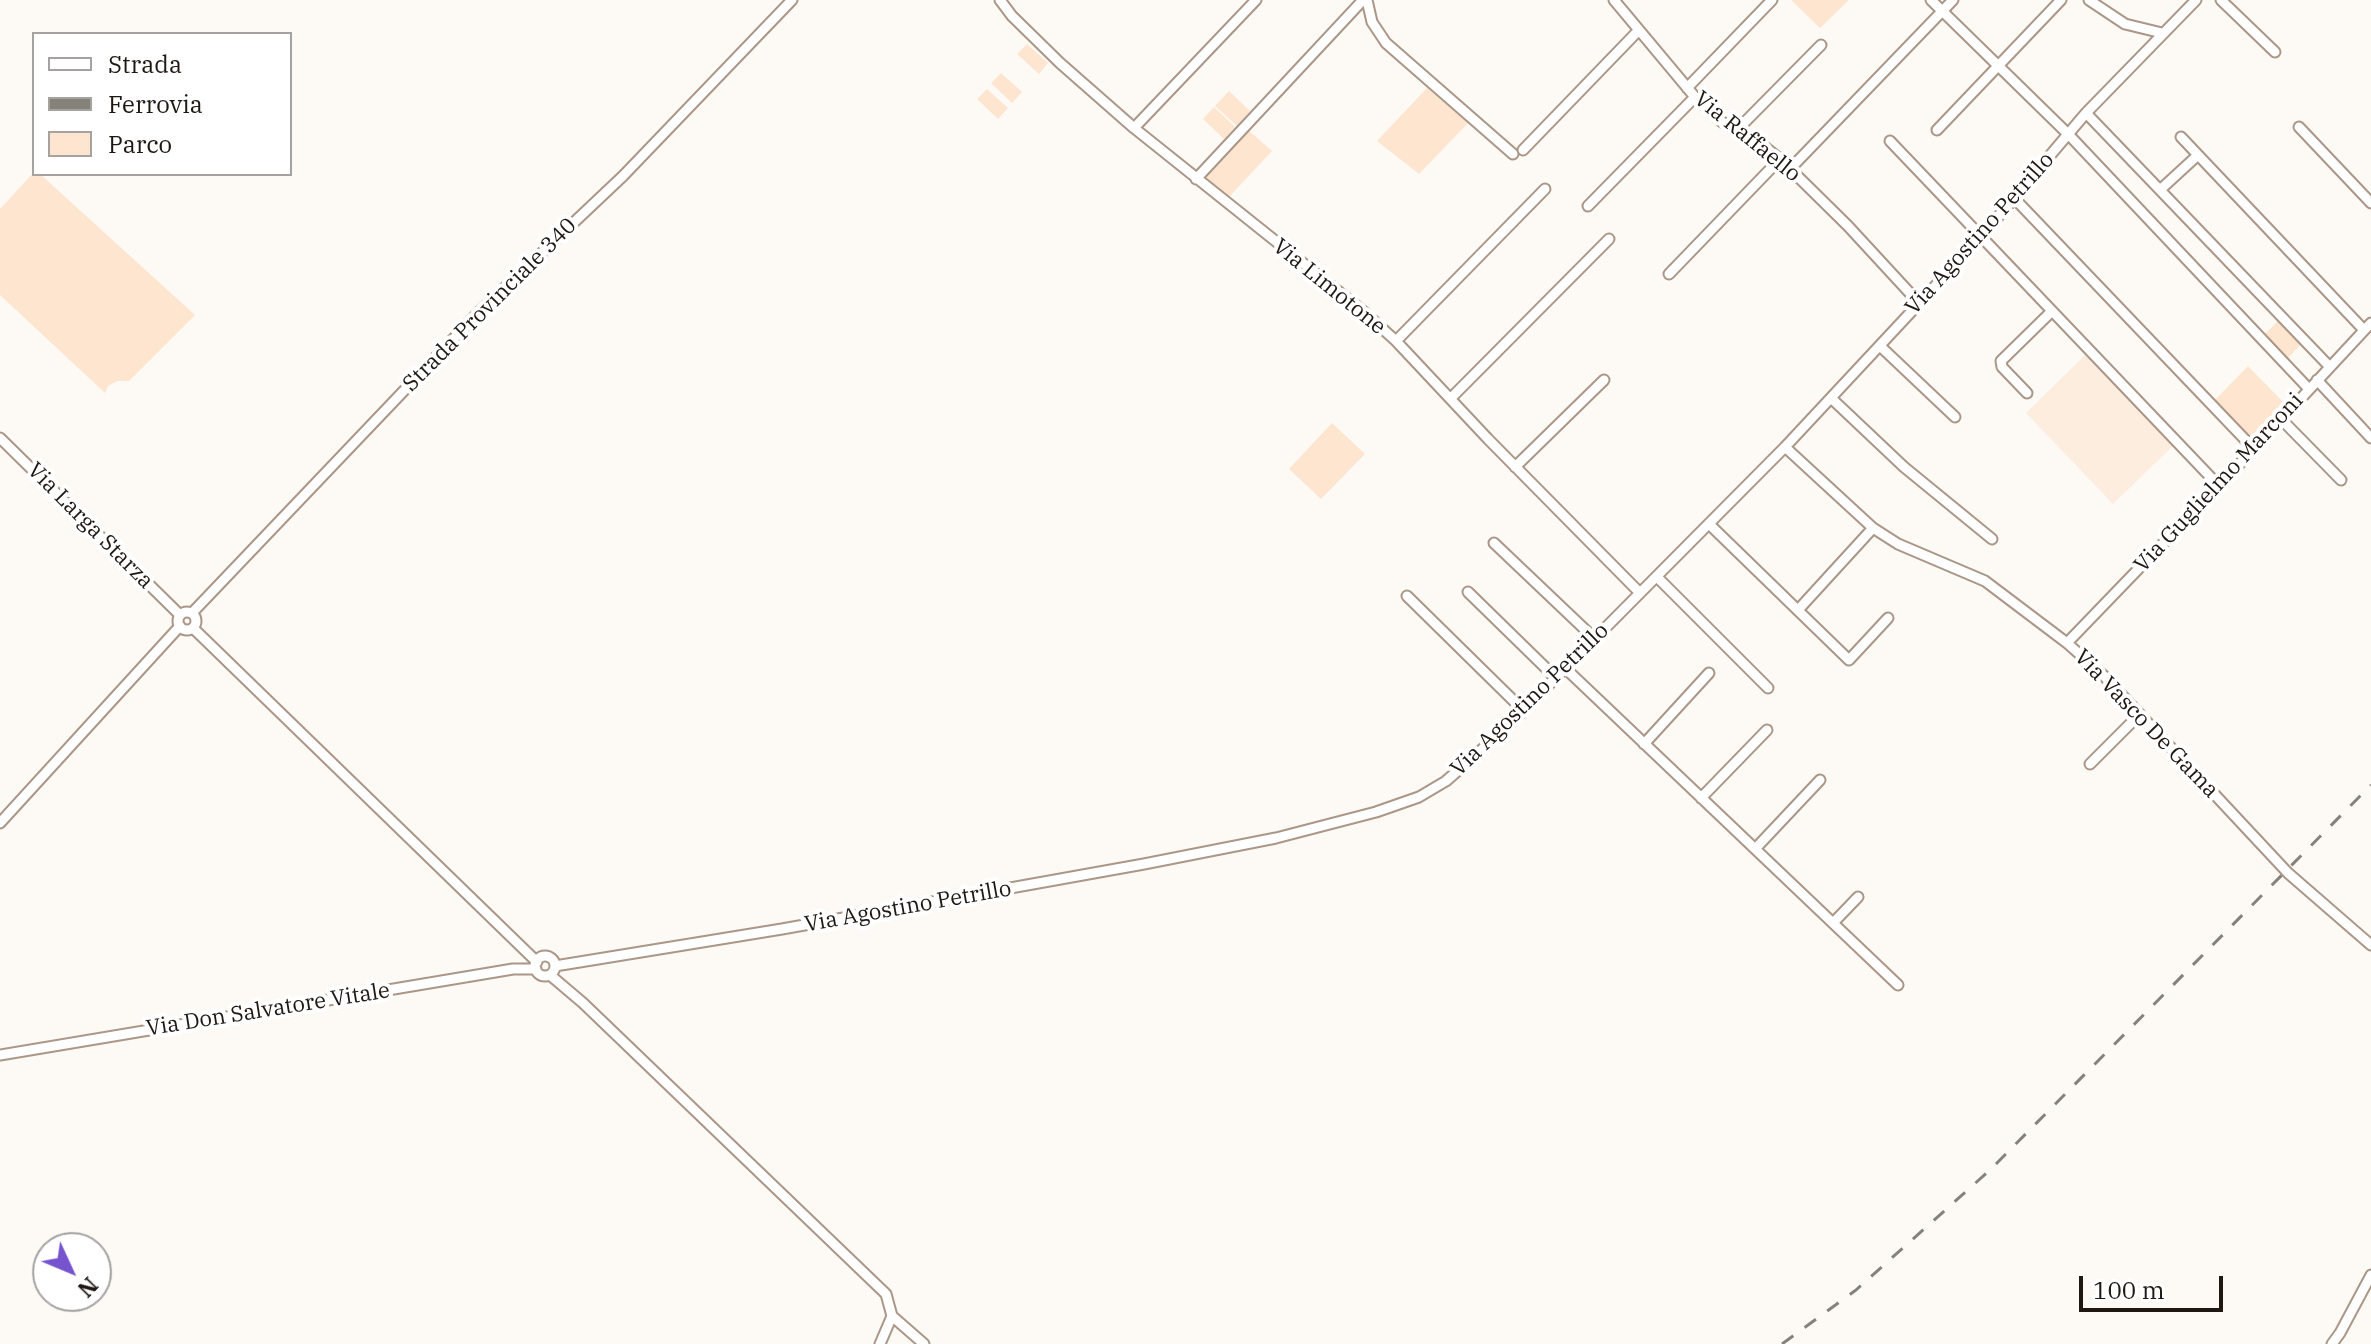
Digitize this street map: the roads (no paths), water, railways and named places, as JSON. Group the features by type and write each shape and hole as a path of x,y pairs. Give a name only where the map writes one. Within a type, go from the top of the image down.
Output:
{"street":[{"name":"Strada Provinciale 340","path":"192,613 477,314 623,176 792,0"},
{"name":"Via Limotone","path":"1000,0 1060,63 1134,128 1363,311 1396,341 1640,593"},
{"path":"1134,128 1256,0"},
{"path":"1196,179 1365,0 1372,22 1386,43 1518,152 1638,31"},
{"name":"Via Raffaello","path":"1614,0 1695,97 1722,122 1760,143 1780,159 1919,303"},
{"path":"1687,88 1772,0"},
{"path":"1931,0 2069,135 2309,389"},
{"path":"1790,169 1953,0"},
{"path":"1937,130 2061,0"},
{"path":"2089,0 2125,24 2162,33"},
{"name":"Via Agostino Petrillo","path":"552,970 570,963 1004,891 1276,838 1419,797 1446,781 1523,710 1785,447 1981,237 2086,113 2196,0"},
{"path":"2221,0 2275,52"},
{"path":"1737,130 1821,45"},
{"path":"1588,206 1695,97"},
{"path":"2086,113 2329,366"},
{"path":"2299,127 2371,203"},
{"path":"2181,137 2369,326"},
{"path":"1890,141 2219,486"},
{"path":"2161,189 2198,155"},
{"path":"1669,274 1780,159"},
{"path":"1396,341 1545,189"},
{"path":"2014,198 2254,449"},
{"path":"1451,398 1609,239"},
{"path":"2027,393 2002,367 2001,361 2051,312"},
{"name":"Via Guglielmo Marconi","path":"2067,643 2369,326"},
{"path":"1880,346 1955,417"},
{"path":"1515,467 1604,380"},
{"path":"2317,380 2371,438"},
{"path":"1831,398 1904,467 1992,539"},
{"path":"2281,419 2341,480"},
{"name":"Via Larga Starza","path":"0,438 180,615"},
{"name":"Via Vasco De Gama","path":"1785,447 1873,528 1898,544 1985,581 2067,643 2103,675 2288,873 2371,945"},
{"path":"1709,524 1849,660 1888,618"},
{"path":"1798,610 1873,528"},
{"path":"1494,543 1595,639"},
{"path":"1657,577 1768,688"},
{"path":"1468,592 1556,678"},
{"path":"1407,596 1523,710"},
{"path":"186,611 192,613 196,620 193,628 187,630 180,626 180,615 186,611"},
{"path":"0,823 180,626"},
{"path":"193,628 536,965 541,975 552,970"},
{"path":"1565,668 1898,985"},
{"path":"1644,744 1709,673"},
{"path":"2090,764 2140,714"},
{"path":"1701,798 1767,730"},
{"path":"1755,849 1820,780"},
{"path":"1833,923 1858,897"},
{"path":"536,965 543,957 548,957 552,970 583,1003 886,1294 892,1316 924,1344"},
{"name":"Via Don Salvatore Vitale","path":"0,1055 536,965"},
{"path":"2332,1344 2371,1275"},
{"path":"880,1344 892,1316"}],"railway":[{"path":"1782,1344 1856,1290 1990,1170 2371,785"}]}
